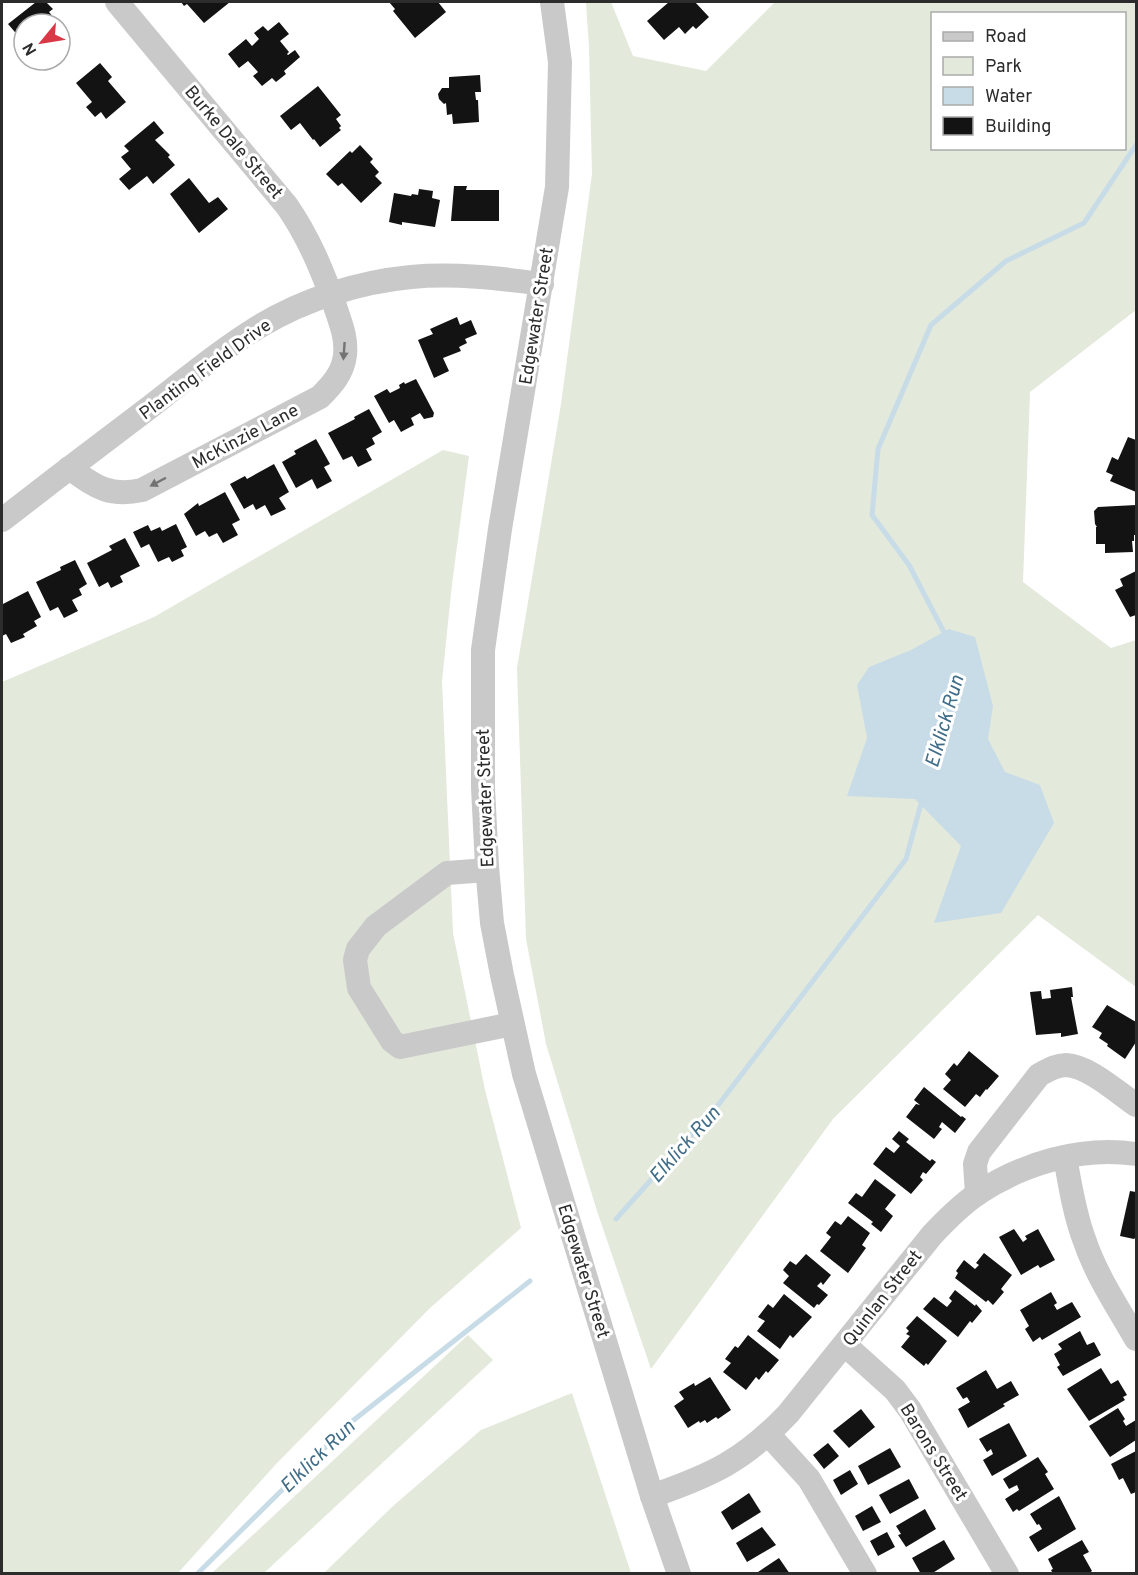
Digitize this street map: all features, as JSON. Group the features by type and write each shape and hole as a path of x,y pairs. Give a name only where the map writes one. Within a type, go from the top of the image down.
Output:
{"street":[{"name":"Burke Dale Street","path":"117,2 287,206 303,229 317,257 331,295"},
{"name":"Edgewater Street","path":"552,2 560,62 557,176 542,284 500,529 483,650 483,788 487,870 492,923 524,1074 652,1496 679,1574"},
{"name":"Planting Field Drive","path":"2,520 235,342 289,311 368,284 399,279 452,275 494,277 542,284"},
{"name":"McKinzie Lane","path":"69,468 95,487 110,492 127,493 142,490 320,397 333,384 341,370 345,356 343,329 331,295"},
{"path":"487,870 447,873 376,926 358,949 355,960 356,974 360,988 392,1041 400,1047 512,1024"},
{"path":"976,1194 975,1164 979,1152 1039,1075 1052,1068 1065,1065 1079,1068 1137,1105"},
{"name":"Quinlan Street","path":"652,1496 699,1479 728,1465 769,1435 845,1345 932,1235 955,1211 976,1194 1033,1166 1065,1157 1098,1152 1137,1154"},
{"path":"1065,1157 1075,1209 1084,1240 1099,1276 1137,1339"},
{"name":"Barons Street","path":"845,1345 895,1390 910,1410 1007,1574"},
{"path":"769,1435 809,1479 865,1574"}],"green space":[{"path":"586,2 611,2 633,56 706,71 775,2 1136,2 1136,310 1030,392 1023,582 1111,648 1136,640 1136,987 1038,915 833,1119 651,1369 597,1211 546,1044 526,939 517,668 561,404 592,174"},
{"path":"443,450 469,456 442,681 453,933 485,1090 521,1228 429,1309 277,1463 178,1573 2,1573 2,682 154,617"},
{"path":"468,1335 493,1360 264,1573 212,1573"},
{"path":"572,1393 631,1573 324,1573 393,1506 481,1430"}],"water":[{"path":"949,629 975,637 993,706 988,739 1005,772 1040,785 1054,823 1001,913 934,923 961,846 915,799 847,796 867,738 857,685 869,667 911,650"}],"building":[{"path":"36,2 46,2 53,9 49,12 23,12"},
{"path":"181,2 230,2 204,23 187,4 184,6"},
{"path":"389,2 438,2 446,12 415,38 393,11 395,9"},
{"path":"669,2 695,2 709,17 696,29 693,26 685,34 679,27 664,40 647,21"},
{"path":"279,22 289,34 280,41 289,52 287,54 295,50 300,57 284,71 286,74 276,82 272,78 262,86 253,76 258,72 248,61 239,68 228,54 246,39 252,46 259,39 254,33 263,26 268,31"},
{"path":"100,63 112,77 108,81 126,102 106,119 101,112 95,117 86,107 92,102 76,83"},
{"path":"480,75 481,92 475,92 476,100 478,100 479,122 453,124 452,114 447,115 446,103 444,104 439,99 438,94 442,88 449,88 449,77"},
{"path":"318,86 341,115 336,119 341,130 320,147 300,123 291,130 280,116"},
{"path":"154,121 164,133 155,140 170,155 168,157 175,165 153,184 147,176 129,190 119,179 131,169 121,157 129,151 124,146"},
{"path":"360,145 373,159 370,162 379,172 375,176 382,183 361,203 342,183 338,186 326,174 350,151 352,153"},
{"path":"189,178 209,203 218,197 228,209 199,233 170,194"},
{"path":"454,186 467,186 466,190 499,190 499,221 451,221"},
{"path":"419,189 433,191 432,198 440,200 435,227 389,222 394,193 418,195"},
{"path":"457,317 460,325 471,320 477,334 465,339 467,343 459,347 461,351 443,358 449,371 434,378 418,340 433,334 430,329"},
{"path":"416,379 434,413 433,417 424,419 420,413 411,418 414,425 401,432 394,420 389,423 374,396 387,389 390,393 400,388 399,385 404,382 405,384"},
{"path":"369,409 382,432 372,438 375,444 366,449 372,460 358,467 352,456 343,460 328,433"},
{"path":"1128,437 1136,440 1136,492 1110,481 1113,475 1106,472 1112,457 1118,460"},
{"path":"316,439 330,464 324,467 332,481 317,489 312,479 296,488 282,462 296,454 294,451"},
{"path":"274,464 289,492 279,498 286,509 271,516 265,505 256,510 253,504 244,509 230,484 245,476 247,479"},
{"path":"225,492 240,520 232,524 238,535 223,543 217,533 209,537 205,531 196,536 184,514 198,503 199,506"},
{"path":"1136,505 1136,535 1132,541 1133,552 1105,553 1105,544 1096,544 1097,527 1094,511 1098,507"},
{"path":"176,524 187,547 181,550 184,556 172,562 169,557 158,562 149,544 141,548 133,532 148,525 151,531 160,527 162,531"},
{"path":"125,538 140,566 120,576 123,582 111,588 108,582 99,587 87,563 112,550 109,546"},
{"path":"75,560 87,584 79,589 82,595 72,600 78,611 64,618 58,607 50,611 36,582 61,570 60,567"},
{"path":"1136,571 1136,615 1130,617 1115,590 1123,586 1120,579"},
{"path":"28,591 41,617 34,621 37,626 23,634 25,637 11,643 6,634 2,636 2,601 3,604"},
{"path":"1072,987 1073,997 1071,997 1078,1034 1061,1037 1061,1033 1036,1035 1030,992 1041,991 1042,999 1051,998 1050,990"},
{"path":"1107,1005 1136,1022 1136,1042 1125,1059 1107,1046 1108,1044 1099,1038 1102,1033 1092,1027"},
{"path":"969,1051 999,1076 980,1097 976,1094 965,1107 943,1089 951,1080 945,1074 954,1063 957,1066"},
{"path":"924,1087 966,1119 955,1133 942,1122 939,1127 942,1129 934,1139 906,1117 916,1104 920,1105 914,1100"},
{"path":"899,1131 909,1139 906,1142 930,1161 932,1159 936,1162 926,1174 923,1172 920,1177 923,1180 911,1194 873,1164 886,1147 894,1153 900,1146 892,1139"},
{"path":"875,1179 896,1195 885,1209 893,1216 881,1232 871,1224 873,1222 848,1203 856,1193 862,1197"},
{"path":"1130,1191 1136,1192 1136,1237 1134,1239 1120,1236"},
{"path":"848,1216 870,1233 862,1245 866,1248 848,1273 820,1251 831,1237 826,1233 835,1221 841,1225"},
{"path":"1014,1229 1023,1242 1027,1239 1025,1236 1038,1229 1055,1260 1040,1268 1038,1265 1021,1275 999,1237"},
{"path":"984,1253 1012,1275 1001,1289 1004,1292 993,1305 955,1278 958,1273 956,1271 964,1260 975,1269 979,1265 976,1263"},
{"path":"806,1254 831,1275 823,1285 821,1282 817,1286 828,1295 814,1308 783,1283 789,1276 783,1270 790,1261 796,1265"},
{"path":"955,1290 975,1306 976,1304 982,1311 972,1323 970,1321 958,1337 923,1309 934,1297 947,1307 952,1301 949,1298"},
{"path":"1051,1292 1057,1303 1054,1305 1057,1310 1072,1302 1081,1317 1042,1340 1040,1337 1033,1342 1025,1329 1029,1326 1020,1310"},
{"path":"784,1294 812,1317 793,1338 790,1335 780,1349 757,1331 765,1321 758,1317 768,1304 773,1308"},
{"path":"917,1316 947,1341 928,1365 926,1363 924,1366 901,1347 910,1336 906,1334 909,1331 906,1328"},
{"path":"1080,1331 1087,1345 1094,1342 1101,1355 1063,1376 1057,1367 1060,1365 1054,1354 1062,1349 1058,1344"},
{"path":"748,1335 779,1360 759,1380 756,1377 746,1390 723,1372 731,1363 725,1359"},
{"path":"1101,1368 1111,1384 1118,1380 1127,1395 1123,1397 1125,1400 1089,1421 1067,1389"},
{"path":"986,1370 997,1389 1011,1381 1019,1395 968,1428 958,1409 970,1402 967,1397 963,1399 956,1388"},
{"path":"710,1377 731,1410 718,1419 716,1417 707,1423 705,1420 700,1423 699,1421 688,1428 674,1406 684,1399 679,1392"},
{"path":"1118,1408 1125,1419 1123,1421 1126,1426 1136,1420 1136,1440 1110,1457 1089,1426"},
{"path":"861,1409 875,1427 849,1448 833,1431"},
{"path":"1009,1423 1027,1456 992,1476 983,1460 993,1454 991,1449 987,1452 979,1439"},
{"path":"828,1443 839,1456 824,1469 813,1455"},
{"path":"890,1448 901,1467 868,1485 858,1466"},
{"path":"1136,1451 1136,1492 1131,1494 1123,1478 1119,1480 1111,1464"},
{"path":"1038,1457 1048,1472 1045,1474 1054,1489 1019,1511 1017,1509 1013,1512 1005,1499 1019,1490 1017,1485 1009,1489 1003,1479"},
{"path":"850,1470 858,1484 841,1495 833,1480"},
{"path":"909,1479 919,1498 890,1514 879,1495"},
{"path":"749,1493 761,1512 732,1530 721,1512"},
{"path":"1059,1496 1076,1529 1038,1552 1029,1537 1042,1529 1030,1514"},
{"path":"872,1506 881,1522 863,1531 855,1516"},
{"path":"925,1509 936,1529 906,1547 898,1535 901,1534 896,1526"},
{"path":"762,1527 776,1545 747,1562 736,1543"},
{"path":"887,1532 895,1547 878,1556 870,1541"},
{"path":"944,1540 955,1559 931,1574 921,1574 912,1558"},
{"path":"1082,1540 1089,1552 1083,1555 1092,1571 1088,1574 1053,1574 1048,1559"},
{"path":"779,1558 790,1574 755,1574"}],"waterway":[{"name":"Elklick Run","path":"947,638 909,565 872,515 878,449 931,325 1006,261 1084,223 1136,145"},
{"name":"Elklick Run","path":"616,1219 719,1104 906,859 922,800"},
{"name":"Elklick Run","path":"197,1574 350,1423 530,1281"}]}
